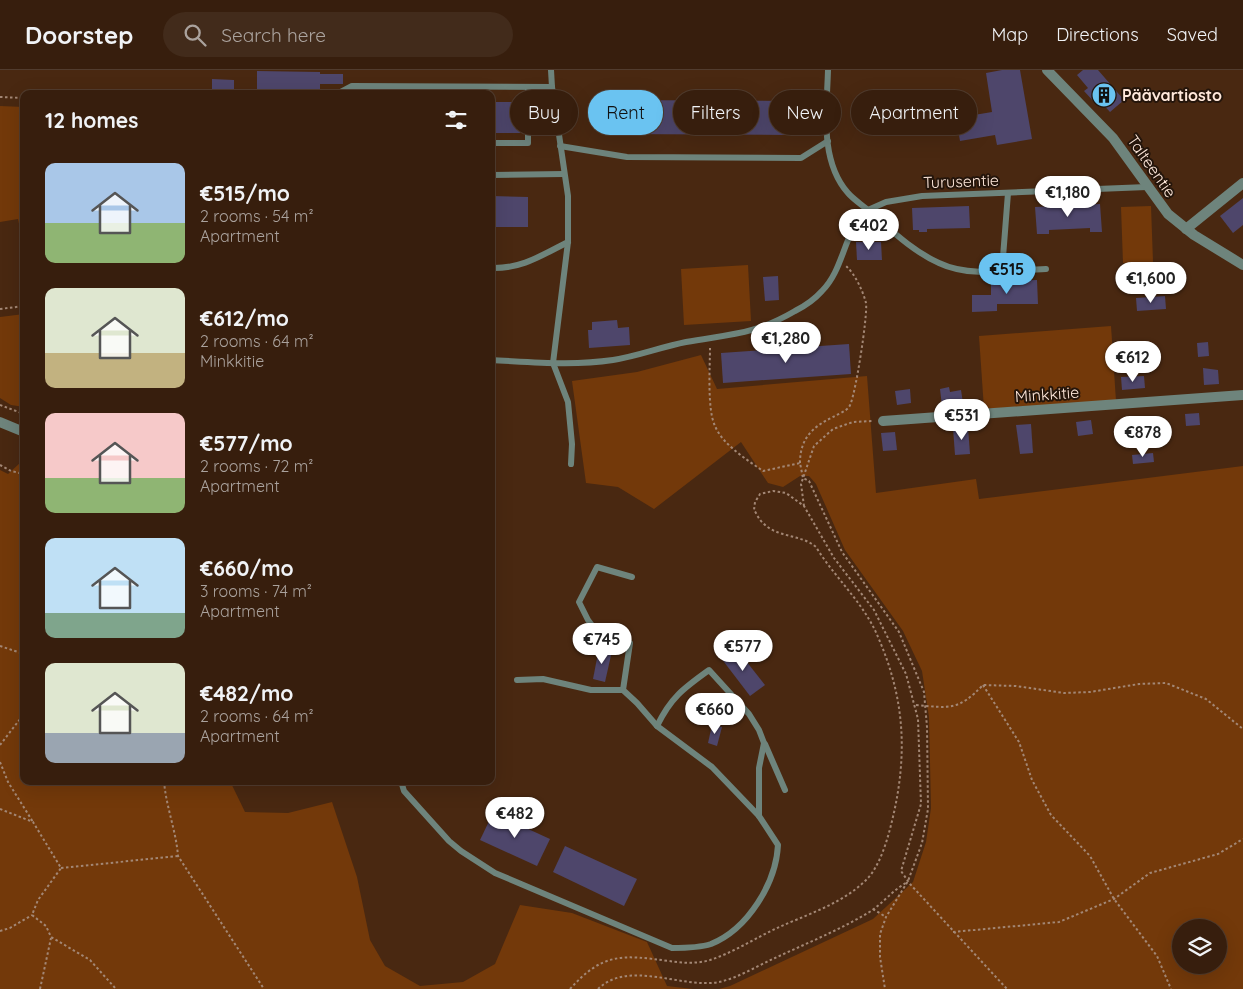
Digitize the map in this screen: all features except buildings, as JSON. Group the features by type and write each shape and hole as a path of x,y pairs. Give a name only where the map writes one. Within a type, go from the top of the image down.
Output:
{"street":[{"name":"Talteentie","path":"1047,70 1113,138 1168,214 1243,265"},
{"path":"1186,228 1243,183"},
{"name":"Minkkitie","path":"883,421 1243,395"},
{"path":"0,422 20,430"}],"lane":[{"path":"551,70 568,196 568,242 553,363 568,402 572,444 571,464"},
{"path":"828,70 828,141 834,168 842,185 854,199 908,244 939,264 970,271 1046,270"},
{"path":"344,90 352,86 552,87"},
{"path":"495,143 528,143 528,87"},
{"path":"560,146 627,157 801,158 828,141"},
{"path":"495,175 564,174"},
{"name":"Turusentie","path":"868,210 886,202 908,197 1147,186"},
{"path":"1002,270 1008,193"},
{"path":"495,360 553,363 611,360 654,352 686,342 739,335 763,328 804,306 823,291 840,261 855,223 868,210"},
{"path":"495,268 522,266 568,242"},
{"path":"623,690 630,643 600,636 588,620 579,602 597,567 632,577"},
{"path":"657,726 664,711 680,690 709,670 749,714 759,730 785,790"},
{"path":"402,785 404,790 448,841 461,852 495,873 672,948 695,948 712,943 740,924 768,888 775,868 778,845 759,816 712,767 657,726 623,690 591,690 543,679 517,680"},
{"path":"759,816 759,768 764,743"}],"path":[{"path":"0,97 20,98"},
{"path":"803,478 800,463 802,447 809,432 848,408 854,396 865,327 866,303 849,268 840,261"},
{"path":"0,308 20,306"},
{"path":"710,339 711,416 723,438 762,471 800,463"},
{"path":"0,405 20,412"},
{"path":"883,421 853,422 833,429 814,446 801,484 804,506 834,558 874,610 885,629 906,674 916,704 921,804 901,871 908,882 1007,989"},
{"path":"0,465 20,473"},
{"path":"803,478 809,481 842,552 900,632 918,676 925,706 928,809 922,843 908,882 886,917 880,934 879,946 884,989"},
{"path":"570,989 580,978 596,966 613,958 687,963 710,960 733,950 848,896 868,878 887,842 902,769 903,728 898,691 878,636 867,615 816,547 808,540 773,530 763,524 754,510 755,502 760,494 773,491 786,493 804,506"},
{"path":"0,646 20,653"},
{"path":"916,704 949,708 968,700 984,685 1016,686 1064,693 1090,692 1139,684 1166,683 1206,699 1243,729"},
{"path":"984,685 1019,742 1032,780 1051,816 1090,856 1114,899 1157,956 1171,989"},
{"path":"0,745 20,719"},
{"path":"0,762 8,782 61,868"},
{"path":"165,785 169,816 177,837 178,856 264,989"},
{"path":"0,809 33,822"},
{"path":"953,932 1059,922 1114,899 1150,873 1218,854 1243,839"},
{"path":"0,931 10,928 32,915 38,900 61,868 178,856"},
{"path":"598,989 610,979 620,976 694,983 721,982 831,933 873,909 908,882"},
{"path":"873,909 886,917"},
{"path":"32,915 46,926 52,937 90,960 116,989"},
{"path":"40,989 52,937"}],"shaded area":[{"path":"0,106 20,107 20,229 18,219 0,222"},
{"path":"1151,206 1153,262 1123,263 1121,207"},
{"path":"748,265 751,321 684,325 681,269"},
{"path":"20,314 20,406 11,405 0,398 0,317"},
{"path":"1111,326 1116,401 984,409 979,336"},
{"path":"701,355 717,389 867,376 876,493 976,479 979,499 1243,466 1243,989 719,989 730,986 873,919 913,882 926,842 931,808 929,717 922,671 903,631 845,550 816,484 809,476 800,476 783,487 768,483 741,442 654,509 618,487 586,483 572,381 637,372"},
{"path":"20,463 20,785 232,785 245,812 288,813 332,802 357,877 370,940 385,966 420,986 463,982 495,964 520,905 572,913 647,942 667,986 693,989 0,989 0,470 8,474"}],"place":[{"name":"Päävartiosto","path":"1104,95"}]}
